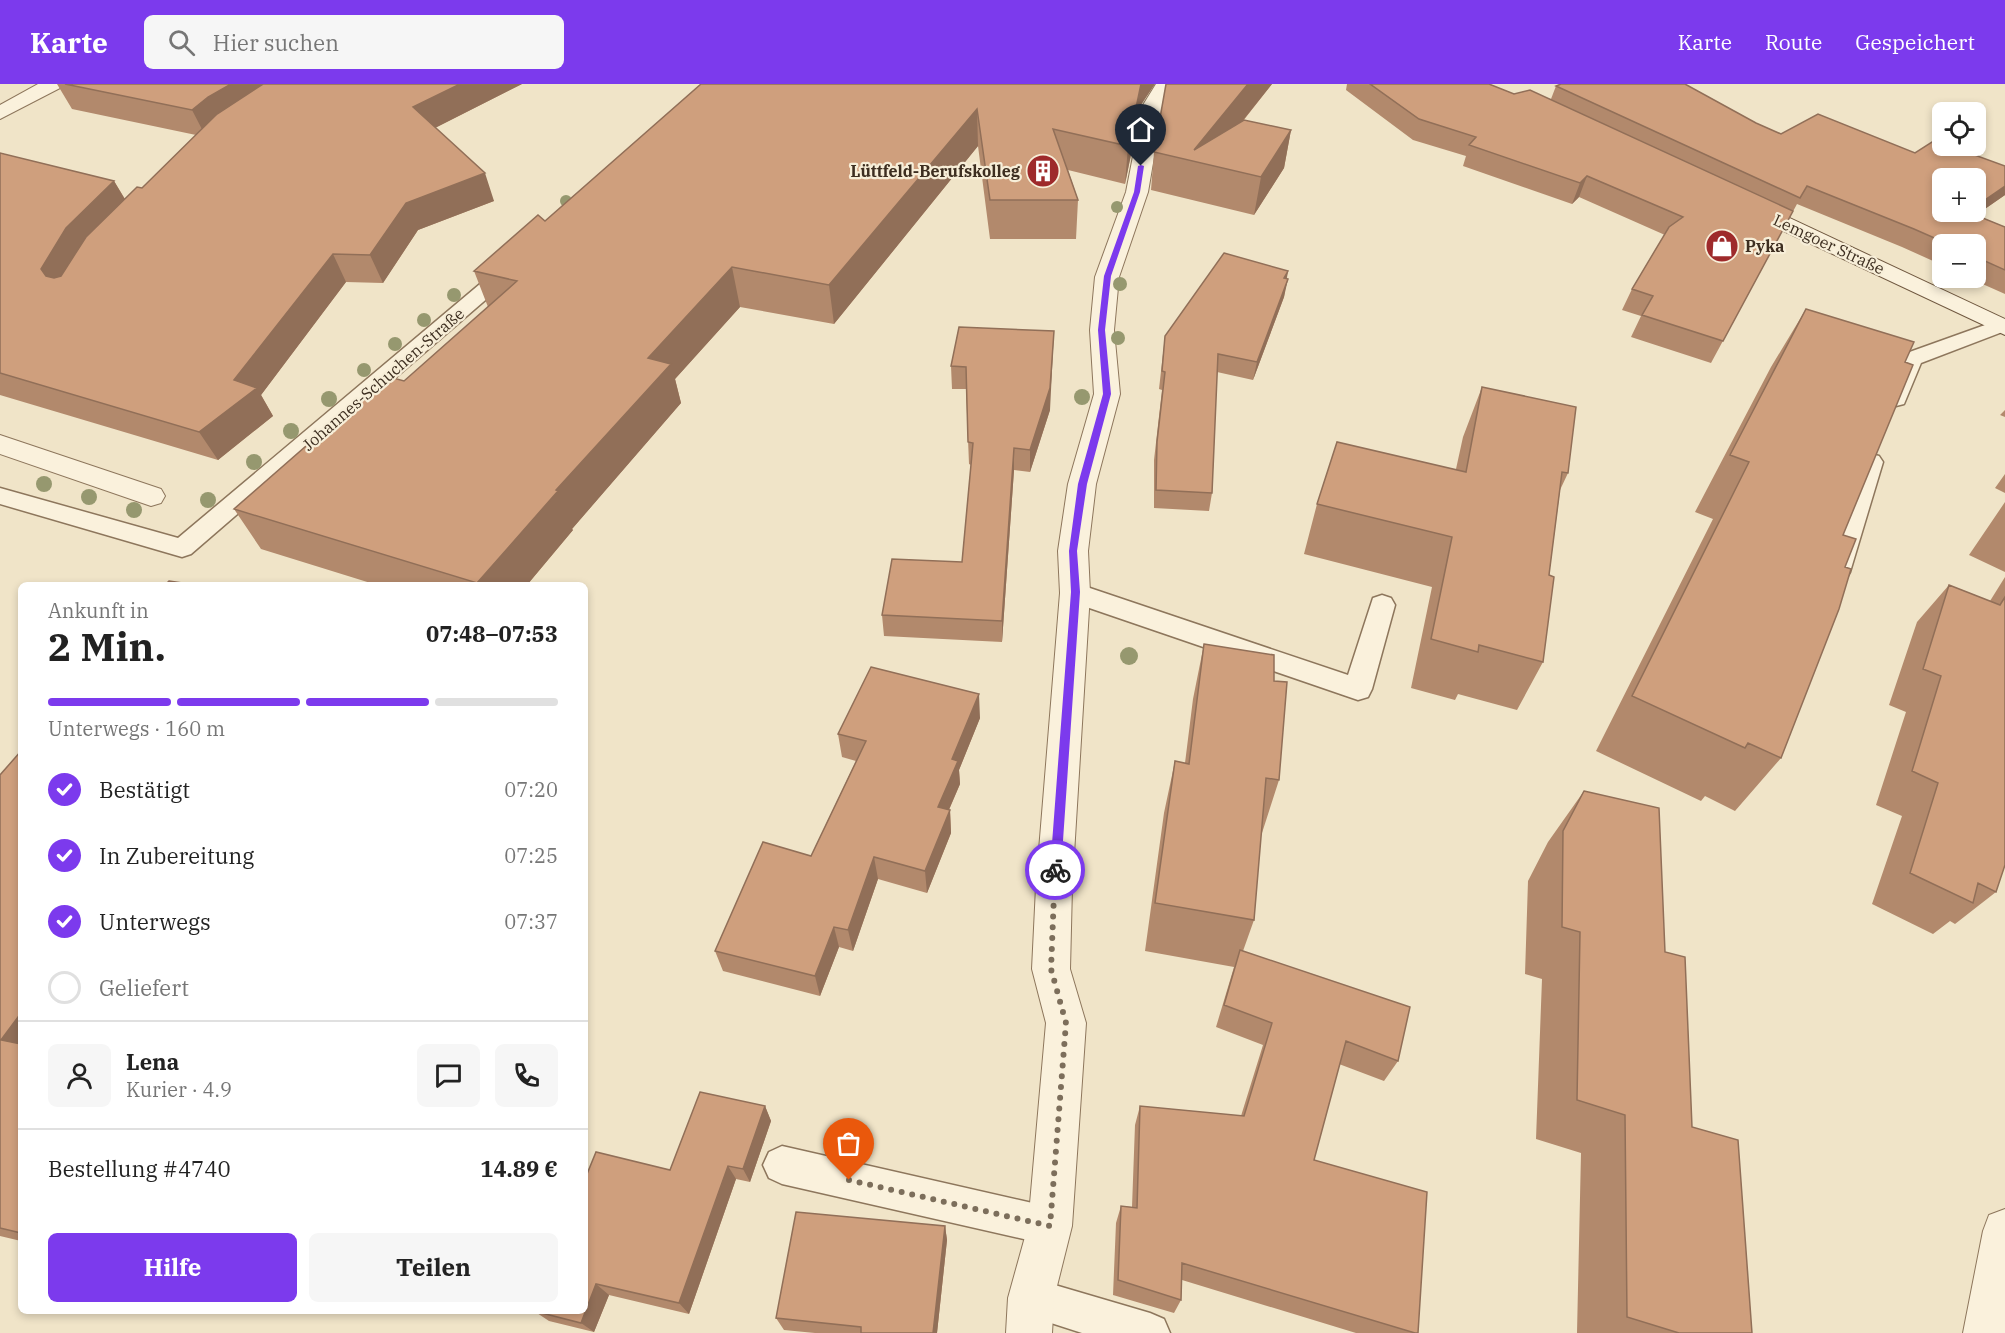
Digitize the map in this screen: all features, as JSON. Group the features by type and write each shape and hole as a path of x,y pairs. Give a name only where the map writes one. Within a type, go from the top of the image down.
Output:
{"street":[{"path":"0,113 53,84"},
{"path":"1030,1316 1050,1226 1066,1023 1051,969 1051,957 1075,592 1073,551 1082,484 1107,394 1102,330 1107,276 1137,192 1153,105 1164,87 1169,84"},
{"name":"Lemgoer Straße","path":"1728,197 2002,327"},
{"path":"0,444 151,496"},
{"path":"1986,1333 2005,1231"}],"lane":[{"name":"Johannes-Schuchen-Straße","path":"0,496 183,548 528,254"},
{"path":"1832,590 1862,486 1912,358 2002,327"},
{"path":"1075,592 1358,689 1382,605"},
{"path":"782,1165 1050,1226"},
{"path":"1030,1316 1150,1333"}],"building":[{"path":"65,84 231,84 208,97 192,110"},
{"path":"263,84 460,84 413,107 485,173 406,203 370,255 333,254 234,380 257,388 199,432 0,373 0,153 114,181 66,228 41,269 46,276 54,278 61,276 86,237 137,187 142,188 217,114"},
{"path":"701,84 1141,84 1128,146 1053,129 1078,200 990,200 977,109 829,285 732,267 648,358 671,364 556,490 558,491 478,582 234,509 386,376 404,381 517,281 474,271 538,215 545,221"},
{"path":"1166,84 1248,84 1194,150 1244,120 1291,130 1261,177 1154,152"},
{"path":"1370,84 1489,84 1514,94 1530,90 1793,211 1723,341 1642,315 1653,296 1632,289 1669,227 1683,217 1587,176 1580,183 1469,145 1476,137 1419,119"},
{"path":"1561,84 1685,84 1781,134 1818,114 1915,153 1932,142 1932,156 1978,156 2005,166 2005,186 1986,199 1986,168 1932,168 1932,222 1986,222 1986,219 2005,227 2005,270 1986,261 1986,234 1932,234 1932,237 1807,186 1800,198 1556,86"},
{"path":"1224,253 1288,271 1284,278 1288,279 1257,362 1218,354 1212,493 1156,490 1157,442 1165,372 1162,371 1165,336"},
{"path":"1806,309 1914,342 1905,362 1913,365 1843,535 1856,539 1845,567 1851,569 1839,609 1781,758 1748,743 1745,748 1632,696 1749,462 1730,455"},
{"path":"959,327 1054,331 1050,388 1030,450 1014,448 1002,621 882,615 892,559 962,562 973,443 968,442 966,367 951,366"},
{"path":"1482,387 1576,407 1568,473 1562,472 1549,575 1554,577 1543,662 1479,645 1478,652 1431,639 1452,537 1317,504 1337,442 1466,472"},
{"path":"1949,585 2000,605 2005,597 2005,865 1996,892 1978,883 1973,903 1910,873 1938,783 1912,771 1941,676 1923,669"},
{"path":"1204,644 1274,655 1274,681 1287,682 1279,780 1266,778 1254,920 1155,903 1175,761 1189,764"},
{"path":"871,667 979,694 952,759 958,761 938,807 950,810 925,871 874,857 848,930 834,927 815,976 715,951 763,842 811,856 866,741 838,734"},
{"path":"18,754 18,1017 1,1040 18,1043 18,1232 0,1228 0,775"},
{"path":"1584,791 1659,808 1665,952 1685,957 1692,1127 1738,1140 1752,1333 1679,1333 1627,1317 1625,1115 1577,1100 1580,932 1562,927 1563,831"},
{"path":"1240,950 1410,1007 1398,1061 1346,1041 1314,1160 1427,1192 1418,1333 1182,1263 1181,1300 1118,1280 1121,1206 1137,1208 1140,1106 1244,1116 1272,1023 1224,1005"},
{"path":"700,1092 765,1106 743,1169 728,1166 679,1303 596,1284 588,1305 588,1172 596,1152 670,1170"},
{"path":"796,1212 945,1226 933,1333 861,1333 861,1327 776,1318"},
{"path":"546,1314 584,1314 581,1323"}],"way so far":[{"path":"849,1180 1050,1226 1066,1023 1051,969 1055,870"}],"place":[{"name":"Lüttfeld-Berufskolleg","path":"1043,171"},
{"name":"Pyka","path":"1722,246"}],"route":[{"path":"1055,870 1075,592 1073,551 1082,484 1107,394 1102,330 1107,276 1137,192 1141,166"}]}
